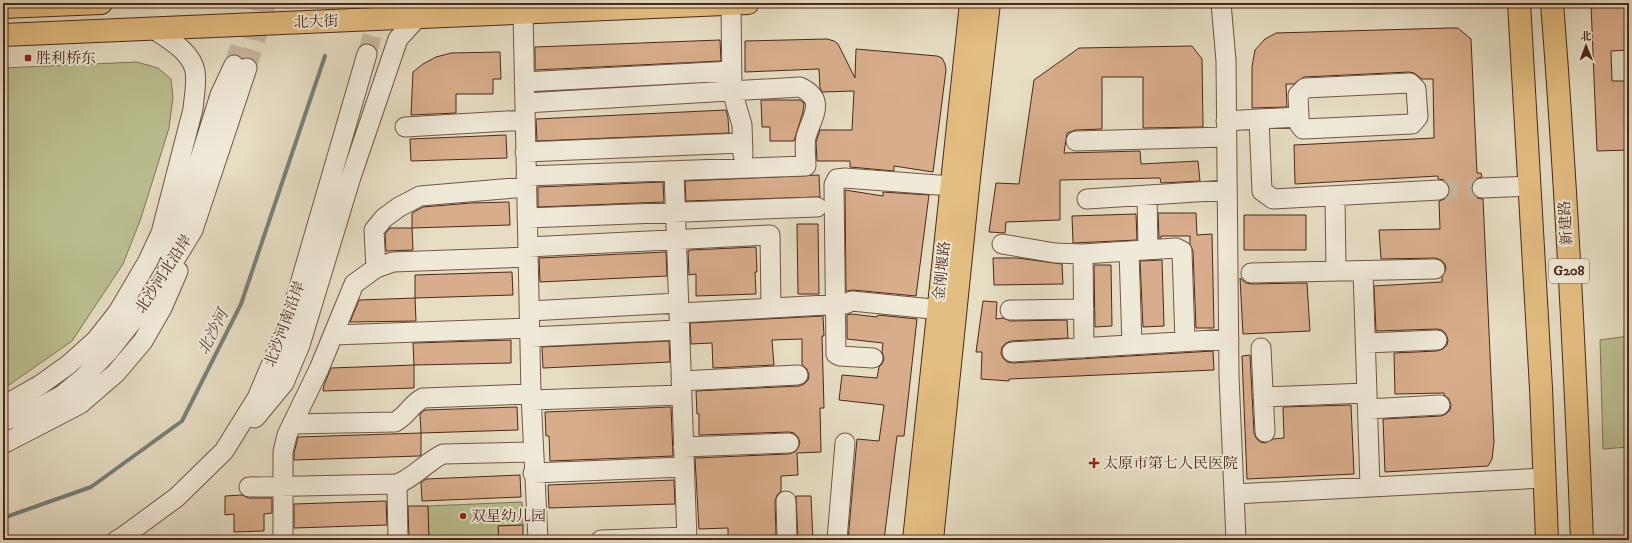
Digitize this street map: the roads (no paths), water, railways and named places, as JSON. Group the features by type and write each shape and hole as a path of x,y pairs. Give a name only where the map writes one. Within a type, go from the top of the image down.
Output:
{"main road":[{"path":"3,7 101,3"},
{"name":"金刚堰路","path":"914,540 946,310 951,186 971,3"},
{"path":"932,540 946,310 969,178 990,3"},
{"name":"G208","path":"1519,3 1530,186 1547,540"},
{"name":"新建路","path":"1552,3 1559,95 1576,386 1582,540"},
{"name":"北大街","path":"3,35 740,4"}],"street":[{"path":"1221,3 1226,61 1229,339 1236,540"},
{"path":"740,4 732,71 732,91 742,125 743,168"},
{"path":"523,12 531,397 538,540"},
{"path":"224,451 263,410 284,383 300,345 351,177 398,39 417,18"},
{"path":"3,406 40,385 68,365 96,340 118,312 132,289 161,233 193,109 195,71 187,54 171,40 152,28"},
{"name":"北沙河南沿岸","path":"117,540 177,497 224,451 257,398 288,325 368,54"},
{"name":"北沙河北沿岸","path":"3,421 32,411 61,396 83,378 108,352 142,309 163,279 193,230 241,66 220,95 179,225 166,260 142,309"},
{"path":"524,82 732,71"},
{"path":"676,74 676,95"},
{"path":"1410,83 1416,89 1418,117 1412,124 1303,129 1298,124 1299,117 1298,95 1304,88 1410,83"},
{"path":"376,268 374,230 384,218 399,207 420,196 526,182 674,171 806,166 806,139 815,112 816,102 813,95 800,87 732,91 676,95 405,127"},
{"path":"1076,141 1226,129 1258,119 1299,117"},
{"path":"1258,119 1262,191 1273,199 1439,190"},
{"path":"525,152 742,143"},
{"path":"601,540 687,539 674,171"},
{"path":"874,358 840,356 836,354 834,185 837,179 845,178 951,186"},
{"path":"1482,188 1530,186"},
{"path":"1087,199 1227,190"},
{"path":"1147,195 1148,250"},
{"path":"1335,196 1336,271"},
{"path":"527,218 818,207"},
{"path":"3,444 80,404 116,373 144,341 162,308 193,230"},
{"path":"282,540 283,452 287,435 334,335 354,284 376,268 393,262 676,240 770,236 772,308"},
{"path":"1002,244 1056,253 1083,254 1176,248 1182,251 1185,342"},
{"path":"1129,251 1132,345"},
{"path":"1083,254 1084,348"},
{"path":"1251,273 1435,269"},
{"path":"1363,271 1370,487"},
{"path":"334,335 529,326 845,304 852,301 946,310"},
{"path":"1010,310 1084,309"},
{"path":"529,326 679,315"},
{"path":"1012,352 1229,339"},
{"path":"1366,342 1437,340"},
{"path":"1262,348 1265,432"},
{"path":"292,424 395,422 403,418 415,402 423,398 531,397 682,388 798,374"},
{"path":"1263,397 1368,401 1440,406"},
{"path":"684,447 789,443"},
{"path":"837,540 845,443"},
{"path":"249,487 397,484 405,481 433,459 443,454 533,452"},
{"path":"534,473 684,467"},
{"path":"1234,494 1545,478"},
{"path":"397,484 398,540"},
{"path":"786,501 787,540"}],"waterway":[{"name":"北沙河","path":"3,518 91,487 182,421 241,304 325,56"}],"tunnel":[{"path":"234,65 253,3"},
{"path":"247,68 267,3"},
{"path":"367,54 381,3"},
{"path":"1439,190 1482,188"}],"place":[{"name":"胜利桥东","path":"28,58"},
{"name":"太原市第七人民医院","path":"1094,463"},
{"name":"双星幼儿园","path":"463,516"}]}
